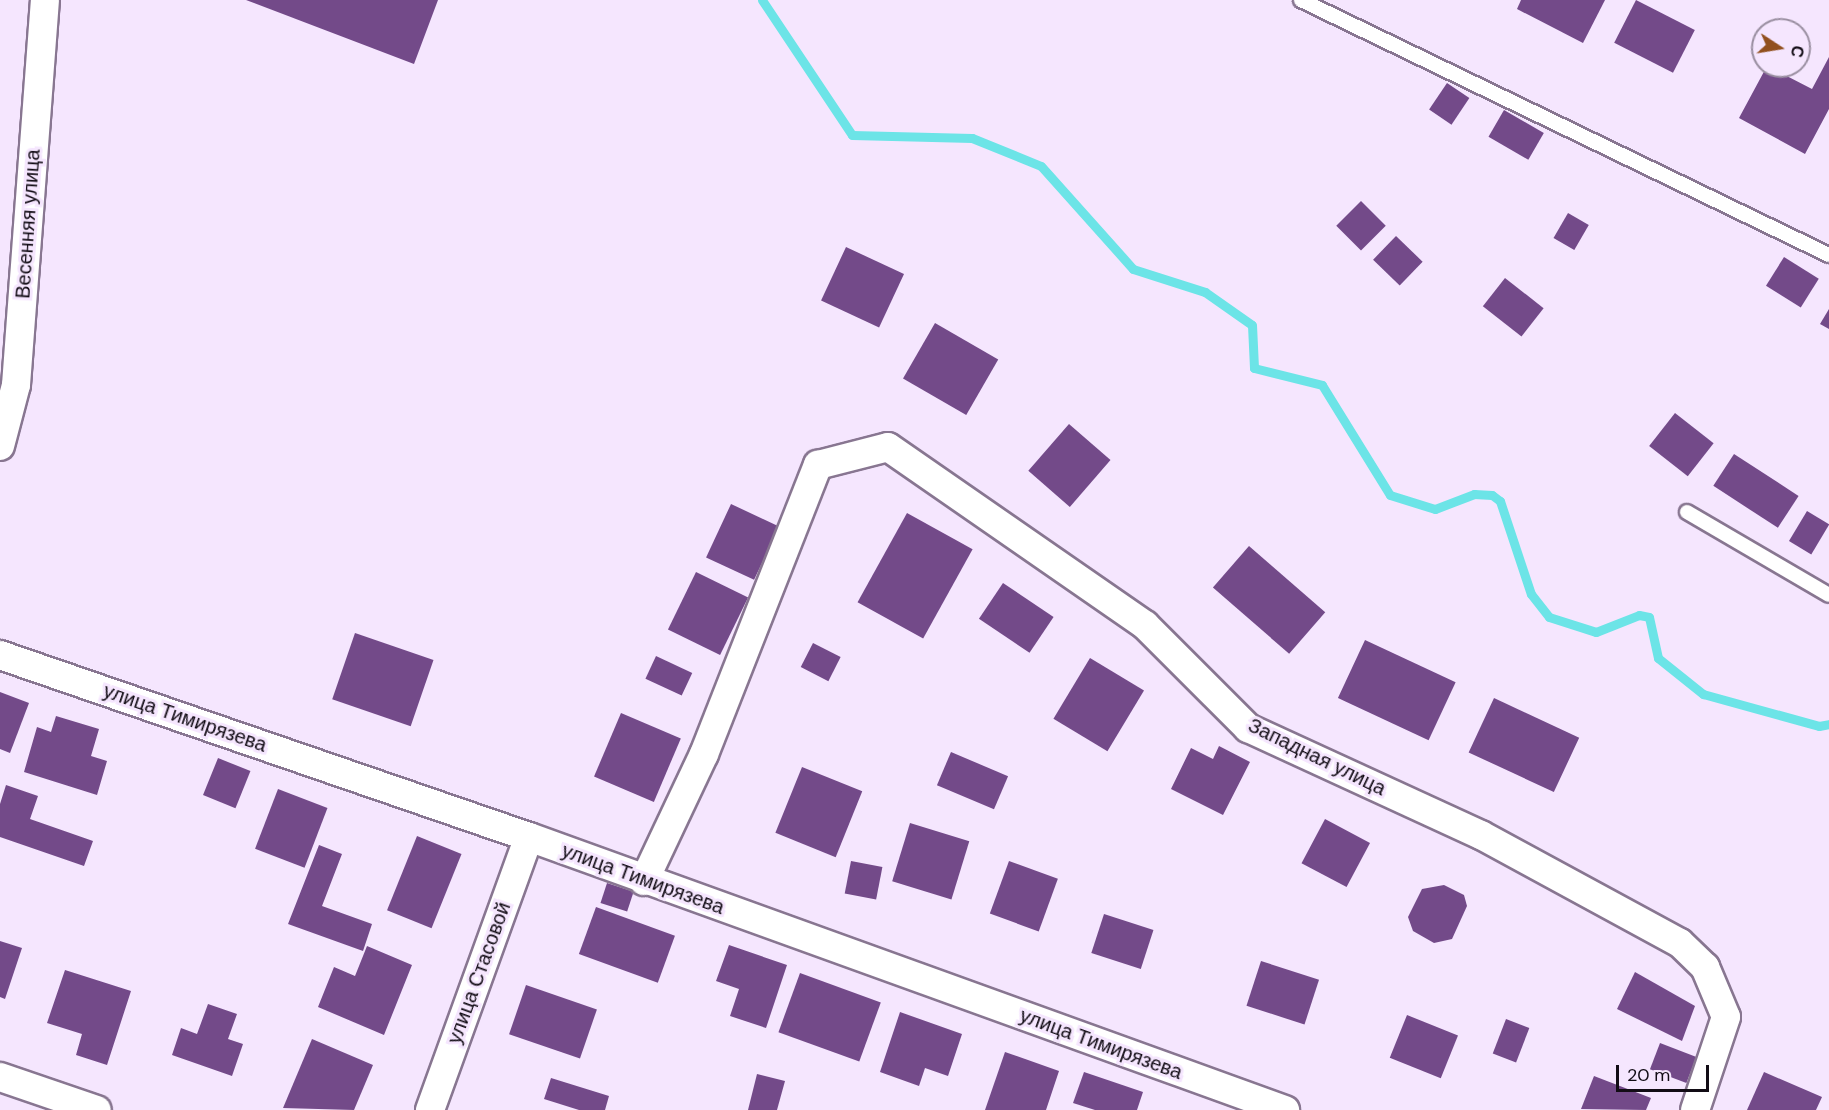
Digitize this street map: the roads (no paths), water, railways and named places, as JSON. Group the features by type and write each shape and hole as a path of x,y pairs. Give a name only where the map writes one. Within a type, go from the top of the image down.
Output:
{"street":[{"name":"Весенняя улица","path":"0,446 16,385 45,0"},
{"name":"Западная улица","path":"644,881 704,754 818,465 888,447 1145,625 1248,728 1481,835 1680,943 1705,968 1725,1017 1695,1110"},
{"name":"улица Тимирязева","path":"0,655 529,837 644,881 1285,1110"},
{"name":"улица Стасовой","path":"430,1110 529,837"},
{"path":"0,1077 97,1110"}],"lane":[{"path":"1301,0 1829,255"},
{"path":"1687,512 1829,595"}],"waterway":[{"path":"762,0 852,135 972,138 1041,166 1133,269 1205,292 1252,325 1254,368 1322,385 1390,495 1435,509 1474,494 1492,495 1500,501 1531,594 1549,617 1596,632 1639,615 1649,617 1658,658 1703,694 1819,726 1829,724"}]}
